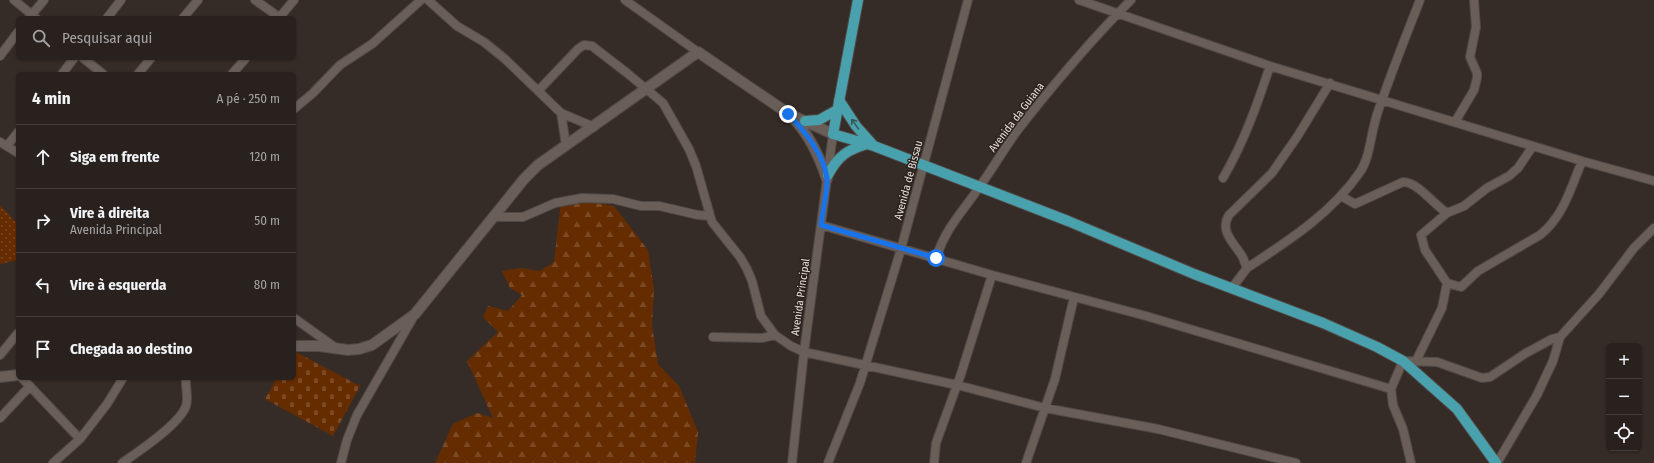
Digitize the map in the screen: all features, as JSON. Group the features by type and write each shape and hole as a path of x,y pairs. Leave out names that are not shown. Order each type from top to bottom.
{"main road":[{"path":"858,0 833,134 871,145 1106,237 1232,288 1323,322 1377,347 1403,361 1457,409 1496,463"},
{"path":"805,121 819,120 838,105"},
{"path":"838,105 871,145"},
{"path":"827,177 833,166 846,152 854,147 871,145"}],"street":[{"path":"14,0 31,16"},
{"path":"33,16 44,0"},
{"path":"109,16 121,0"},
{"path":"185,16 198,0"},
{"path":"255,0 276,16"},
{"path":"281,16 294,0"},
{"path":"296,107 313,93 340,65 372,44 421,0"},
{"path":"428,0 457,26 484,42 505,59 561,113 594,127"},
{"path":"625,0 788,114 803,129 813,143 827,177"},
{"name":"Avenida de Bissau","path":"828,463 857,390 901,249 968,0"},
{"path":"1078,0 1270,66 1330,83 1582,161 1654,181"},
{"name":"Avenida da Guiana","path":"936,258 947,231 979,188 1017,132 1077,57 1131,0"},
{"path":"1232,288 1247,268 1300,232 1341,196 1360,172 1365,162 1382,100 1420,0"},
{"path":"1455,122 1474,90 1477,78 1477,73 1470,57 1476,26 1474,0"},
{"path":"0,56 16,35"},
{"path":"538,91 578,49 584,45 592,46 663,103 689,149 702,182 712,222 740,257 747,269 752,281 761,316 776,335 791,346 804,352 957,385 1044,408 1158,429 1296,463"},
{"path":"341,463 347,440 357,416 415,314 538,165 594,127 698,52"},
{"path":"64,72 72,60"},
{"path":"85,60 100,72"},
{"path":"140,72 149,60"},
{"path":"234,72 244,60"},
{"path":"1223,178 1235,158 1252,120 1270,66"},
{"path":"1247,268 1242,256 1227,234 1225,221 1229,215 1272,173 1297,137 1330,83"},
{"path":"561,113 566,145"},
{"path":"788,114 833,134"},
{"path":"16,134 3,144 16,152"},
{"name":"Avenida Principal","path":"792,463 804,352 833,134"},
{"path":"1533,146 1518,168 1509,176 1487,188 1464,206 1447,214 1420,235 1425,250 1447,283 1460,287 1478,270 1540,236 1548,229 1559,214 1582,161"},
{"path":"1341,196 1355,204 1403,182 1408,182 1418,188 1447,214"},
{"path":"494,217 523,216 555,203 582,198 613,200 641,206 659,206 698,215 710,216"},
{"path":"821,225 992,275 1196,331 1391,389"},
{"path":"1496,463 1537,395 1552,361 1560,337 1599,294 1634,248 1654,228"},
{"path":"934,463 936,443 983,307 992,275"},
{"path":"1416,361 1442,308 1447,283"},
{"path":"1026,463 1055,379 1074,297"},
{"path":"296,346 319,346 338,350 359,349 372,344 415,314"},
{"path":"296,319 338,350"},
{"path":"0,355 16,335"},
{"path":"713,337 762,338 776,335"},
{"path":"1411,463 1403,429 1393,405 1391,389 1403,361 1437,362 1476,377 1490,377 1536,347 1552,339 1560,337"},
{"path":"0,377 16,375"},
{"path":"24,380 80,439"},
{"path":"53,463 80,439 107,404 122,380"},
{"path":"122,463 161,434 186,408 186,380"},
{"path":"0,418 30,386"}],"green space":[{"path":"580,200 614,206 648,250 654,289 652,325 658,364 679,386 698,432 695,463 435,463 453,424 477,413 493,418 467,361 498,332 483,317 488,306 508,311 522,295 510,288 502,271 521,268 540,271 554,262 561,201"},
{"path":"0,205 16,223 16,260 0,264"},
{"path":"296,352 360,386 333,436 265,399 276,380 296,380"}],"route":[{"path":"788,114 803,129 813,143 821,160 827,180 821,225 936,258"}]}
